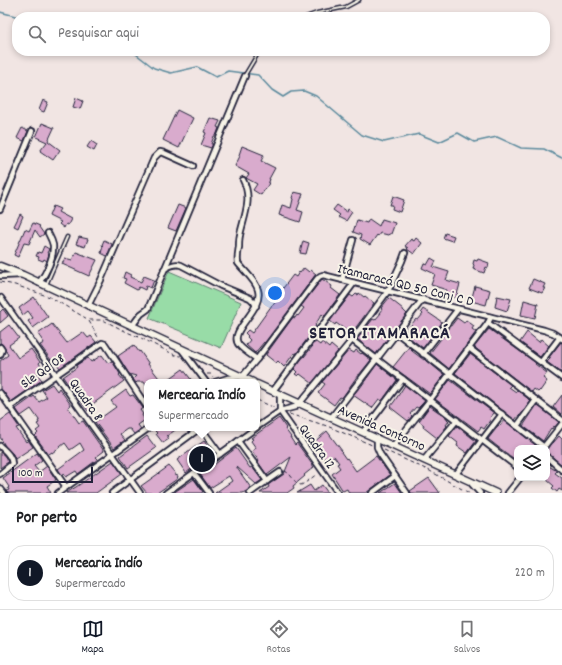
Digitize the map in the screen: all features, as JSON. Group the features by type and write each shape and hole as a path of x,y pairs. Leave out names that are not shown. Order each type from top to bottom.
{"street":[{"path":"132,326 140,314 148,309 245,76"},
{"path":"0,209 32,131"},
{"path":"88,306 101,280 154,158 160,152 193,166"},
{"path":"243,180 246,186 248,201 240,234 237,258 238,263 258,289 259,297 256,306 238,331 236,337 239,345 257,359"},
{"path":"39,283 46,272 52,256 53,244 48,233"},
{"path":"342,280 353,240"},
{"path":"260,425 280,411 299,404 352,340 388,291 405,253"},
{"path":"164,269 177,264 181,265 221,286 250,298 256,306"},
{"path":"0,266 23,275 246,379"},
{"path":"0,276 23,275"},
{"name":"Itamaracá QD 50 Conj C D","path":"242,377 320,276 323,275 544,330 561,338"},
{"path":"273,391 354,283"},
{"name":"Quadra 8","path":"2,298 112,454"},
{"path":"331,418 423,299"},
{"path":"423,354 458,309"},
{"path":"393,446 450,374 491,317"},
{"path":"488,323 562,378"},
{"path":"398,333 539,445"},
{"path":"541,362 561,338"},
{"path":"352,340 514,465"},
{"path":"102,343 105,344 144,402"},
{"name":"Sle Qd 08","path":"10,407 102,343"},
{"path":"0,347 2,350 0,356"},
{"path":"469,348 562,420"},
{"path":"181,349 204,379"},
{"path":"225,379 242,377"},
{"path":"363,432 403,379"},
{"name":"Avenida Contorno","path":"260,385 496,493"},
{"path":"0,393 66,487"},
{"path":"280,394 280,411"},
{"path":"517,426 536,400"},
{"name":"Quadra 12","path":"280,411 338,493"},
{"path":"456,474 502,414"},
{"path":"424,460 457,420"},
{"path":"545,445 562,424"},
{"path":"58,493 145,431"},
{"path":"112,493 197,431"},
{"path":"203,431 220,454"},
{"path":"166,493 252,431"},
{"path":"377,438 377,447 380,454 407,493"},
{"path":"238,441 267,481"},
{"path":"0,446 7,452 12,460 12,464 0,474"},
{"path":"112,454 140,493"},
{"path":"550,460 562,470"},
{"path":"250,493 280,472"},
{"path":"194,473 209,493"},
{"path":"372,493 395,476"},
{"path":"467,479 480,493"},
{"path":"508,493 518,481"},
{"path":"0,488 4,493"}],"lane":[{"path":"322,12 346,7 359,0"},
{"path":"245,76 256,56"},
{"path":"45,286 67,237"}],"path":[{"path":"0,282 50,297 89,320 102,343"},
{"path":"89,320 103,320 175,355 188,357"},
{"path":"201,374 211,374 214,379"},
{"path":"260,401 280,411 327,426 377,447 430,471 469,493"},
{"path":"280,472 288,472 296,483 301,485 322,470"}],"green space":[{"path":"169,271 241,302 221,348 149,318"}],"building":[{"path":"76,98 83,101 80,109 73,107"},
{"path":"43,100 48,102 44,112 39,110"},
{"path":"177,110 193,118 179,148 163,140"},
{"path":"210,118 220,121 217,127 219,128 216,136 214,136 211,144 213,144 211,148 201,145 206,133 204,132"},
{"path":"42,123 54,128 48,141 60,150 53,160 40,151 47,142 36,137"},
{"path":"22,128 28,131 24,141 17,138"},
{"path":"91,141 97,145 94,151 87,147"},
{"path":"242,146 264,155 261,161 275,168 269,179 268,185 261,195 253,190 257,184 246,178 249,174 235,166 240,156"},
{"path":"294,192 303,194 297,210 303,212 300,222 279,215 282,205 291,208"},
{"path":"393,196 404,200 400,212 392,209 393,205 390,205"},
{"path":"178,205 186,208 176,231 168,228"},
{"path":"337,205 347,212 348,209 352,212 346,221 338,217 340,215 333,210"},
{"path":"53,206 60,209 58,212 71,219 68,225 66,224 64,228 59,224 61,222 49,216"},
{"path":"20,214 23,216 18,228 14,226"},
{"path":"369,219 379,226 382,219 395,223 391,234 388,235 380,233 370,245 360,239 361,235 353,232 357,220 367,223"},
{"path":"33,223 40,226 39,227 44,234 40,237 35,230 29,244 24,243 18,257 14,255 25,229 29,231"},
{"path":"445,233 454,236 452,241 443,238"},
{"path":"79,237 88,239 85,247 76,244"},
{"path":"416,238 422,243 414,254 405,246 411,239 414,241"},
{"path":"104,240 112,244 107,256 101,253"},
{"path":"303,241 309,243 306,254 300,253"},
{"path":"44,246 49,249 47,253 49,254 47,261 44,259 43,261 38,259 39,257 36,256 38,252 41,253"},
{"path":"76,252 97,260 89,276 62,264 65,258 72,260"},
{"path":"431,258 436,261 433,267 449,272 446,280 460,284 456,298 445,295 447,290 431,285 435,274 422,268 424,263 427,265"},
{"path":"478,259 489,263 488,268 486,267 484,273 473,269 474,260 477,261"},
{"path":"304,268 309,272 311,270 316,274 265,343 264,342 255,353 246,345 250,340 245,333 248,330 252,333 272,305 279,298 277,296 293,275 296,277"},
{"path":"125,272 131,275 130,277 141,282 144,276 154,280 151,288 146,286 145,290 139,287 137,290 124,283 126,279 123,278"},
{"path":"322,279 332,286 331,288 340,295 324,316 322,314 308,338 296,354 294,353 284,367 278,361 276,363 266,355 293,317 295,318 297,315 298,316 304,308 301,306"},
{"path":"533,279 545,284 543,288 545,288 542,293 529,288"},
{"path":"475,286 490,290 486,305 471,301"},
{"path":"359,293 374,303 351,334 336,323 335,325 330,321 350,295 353,297"},
{"path":"497,296 511,299 507,311 495,307"},
{"path":"34,297 48,317 33,328 28,321 33,318 28,311 23,315 19,308"},
{"path":"389,298 407,314 376,354 357,339 373,319 375,320 381,313 379,313 382,309 381,308"},
{"path":"524,300 538,304 535,318 521,315"},
{"path":"3,309 8,316 0,323 0,312"},
{"path":"423,309 442,322 423,348 406,335 408,332 406,331 416,319 418,320 423,314 421,312"},
{"path":"457,318 464,323 466,320 474,326 472,329 476,332 449,369 430,353"},
{"path":"52,324 67,343 83,332 88,338 91,336 96,342 60,368 53,359 51,360 40,345 44,343 38,334"},
{"path":"9,325 19,338 9,345 18,358 31,349 40,362 39,363 43,370 37,374 42,380 11,402 0,389 0,361 8,355 3,345 0,343 0,332"},
{"path":"489,329 536,363 535,364 547,373 543,378 547,381 540,391 538,392 534,389 532,392 474,347"},
{"path":"527,332 539,342 541,339 549,346 540,357 520,342"},
{"path":"316,342 320,345 322,342 329,348 331,345 338,351 312,383 300,374 298,376 295,374 297,372 294,369 312,347 311,346"},
{"path":"561,342 562,373 547,362 551,358 549,357"},
{"path":"134,345 160,379 144,379 144,382 136,383 133,379 136,376 129,374 118,356"},
{"path":"409,347 412,351 424,360 425,359 444,375 430,394 393,367"},
{"path":"349,350 354,353 356,350 371,360 358,375 342,398 340,397 334,405 318,393 325,384 322,382"},
{"path":"470,354 511,385 509,387 516,392 517,390 531,401 520,416 519,415 515,420 455,373"},
{"path":"102,355 108,363 112,361 120,374 119,375 124,381 90,406 92,408 88,411 63,377 77,367 76,365 88,358 91,362"},
{"path":"377,364 397,380 382,401 379,399 372,408 353,395 360,388"},
{"path":"183,369 191,379 169,379"},
{"path":"450,380 494,413 484,429 481,427 478,431 435,399"},
{"path":"52,384 57,391 59,388 71,405 68,407 79,423 83,421 104,451 96,457 98,459 78,474 76,471 66,477 64,474 62,475 58,469 84,450 80,443 70,450 65,443 49,454 35,436 38,433 36,431 40,428 37,424 39,423 39,420 31,409 21,416 16,409 34,396 39,402 47,397 42,390"},
{"path":"405,385 425,401 418,408 416,407 410,414 412,416 408,421 390,407"},
{"path":"126,390 130,396 133,395 143,408 140,410 144,418 144,421 138,425 141,429 134,434 130,429 127,429 120,434 125,440 114,448 95,422 116,407 111,401"},
{"path":"562,395 562,415 553,407"},
{"path":"537,405 559,422 555,427 554,426 552,429 551,428 543,441 523,426"},
{"path":"430,406 449,421 446,425 447,426 437,438 423,427 424,425 419,421"},
{"path":"10,414 19,427 16,428 26,442 28,440 33,447 15,459 0,437 0,421"},
{"path":"279,418 295,445 297,443 314,467 293,486 294,488 287,493 260,493 269,487 268,485 284,474 291,457 267,475 252,451 256,448 251,441 253,439 251,438"},
{"path":"504,420 535,445 514,445 514,459 488,439 499,425 500,426"},
{"path":"457,426 476,441 467,453 457,446 458,443 449,436"},
{"path":"155,431 174,431 167,436 169,439 163,443 156,434 157,433"},
{"path":"327,431 356,471 376,456 390,475 366,493 349,493 347,489 343,491 332,474 340,468 337,464 339,463 334,456 326,461 313,443"},
{"path":"147,436 156,448 128,468 120,456"},
{"path":"559,436 562,439 562,465 550,455 550,445 552,442 553,443"},
{"path":"204,441 213,453 186,473 177,460"},
{"path":"236,448 250,468 252,467 262,480 256,484 237,467 251,488 243,493 215,493 232,481 229,476 210,488 200,474"},
{"path":"0,452 5,456 8,462 0,468"},
{"path":"37,453 42,460 34,466 39,472 47,466 56,480 47,486 51,493 8,493 7,491 9,490 9,487 3,478"},
{"path":"113,461 122,474 96,493 66,493 76,487"},
{"path":"169,466 175,475 178,476 177,479 157,493 147,493 141,486"},
{"path":"550,467 557,471 555,473 562,478 562,491 559,489 557,492 552,488 554,486 548,481 550,481"},
{"path":"429,478 440,493 411,493 410,491"},
{"path":"194,479 203,492 173,493"},
{"path":"395,483 402,493 380,493"},
{"path":"310,485 314,491 322,485 328,493 297,493"}],"waterway":[{"path":"0,12 12,15"},
{"path":"138,56 154,68 171,73 197,67 216,77 228,71 258,75 272,90 283,97 291,92 304,91 316,96 362,135 384,142 419,134 439,142 458,133 474,142 497,137 521,148 544,149 562,158"}],"place":[{"name":"Mercearia Indío","path":"202,459"}],"district":[{"name":"SETOR ITAMARACÁ","path":"380,332"}]}
